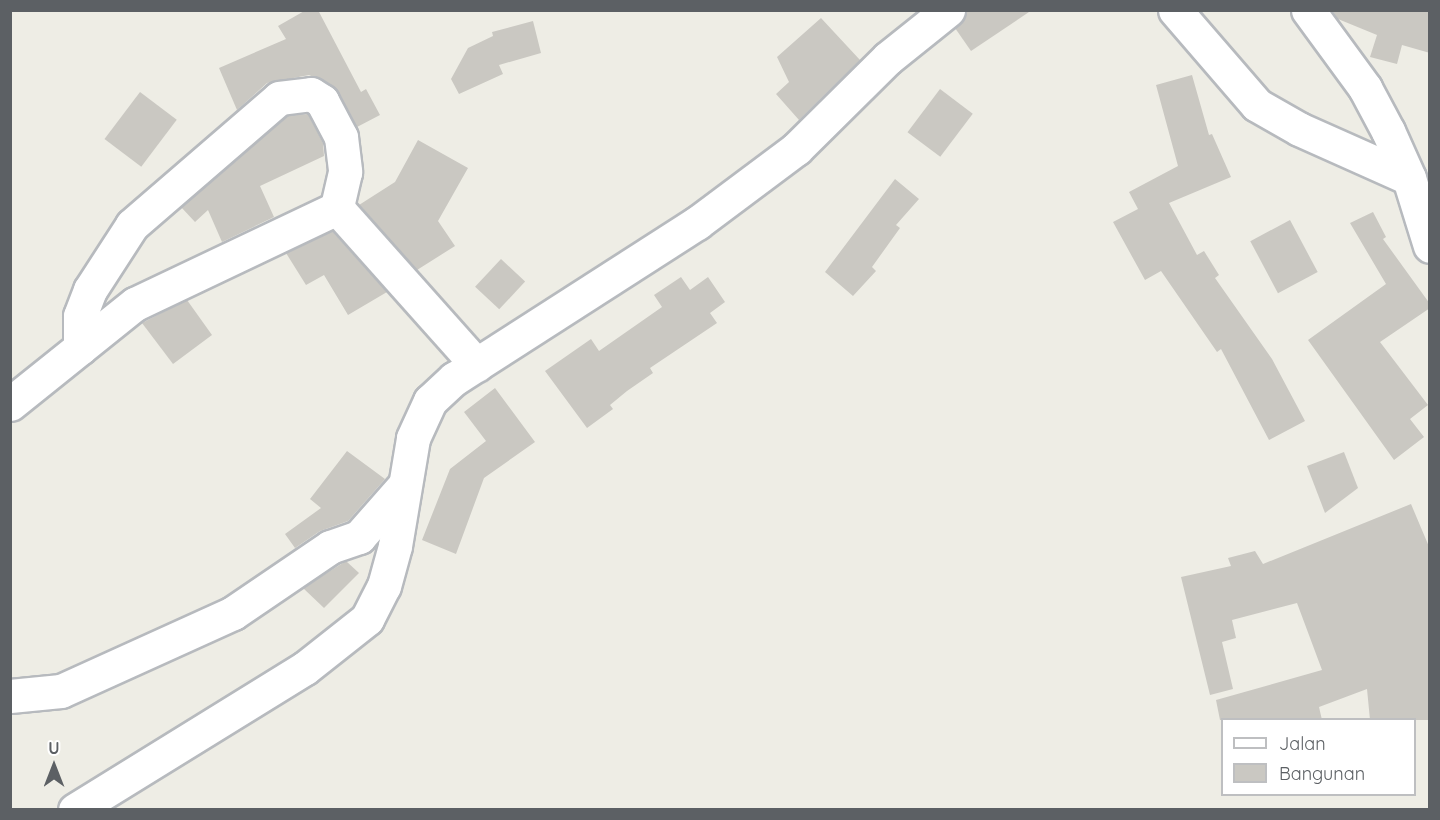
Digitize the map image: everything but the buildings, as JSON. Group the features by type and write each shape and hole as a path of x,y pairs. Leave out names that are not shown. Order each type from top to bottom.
{"street":[{"path":"75,810 305,668 367,619 384,586 395,546 413,438 430,401 477,365 697,223 796,149 888,58 948,10"},
{"path":"1175,10 1257,105 1299,129 1409,178"},
{"path":"1308,10 1365,88 1409,178 1430,246"},
{"path":"80,348 80,316 90,290 132,225 279,98 311,94 322,101 341,137 345,172 337,208"},
{"path":"337,208 477,365"},
{"path":"10,404 135,304 337,208"},
{"path":"10,696 61,691 233,613 330,547 358,537 404,487"}]}
